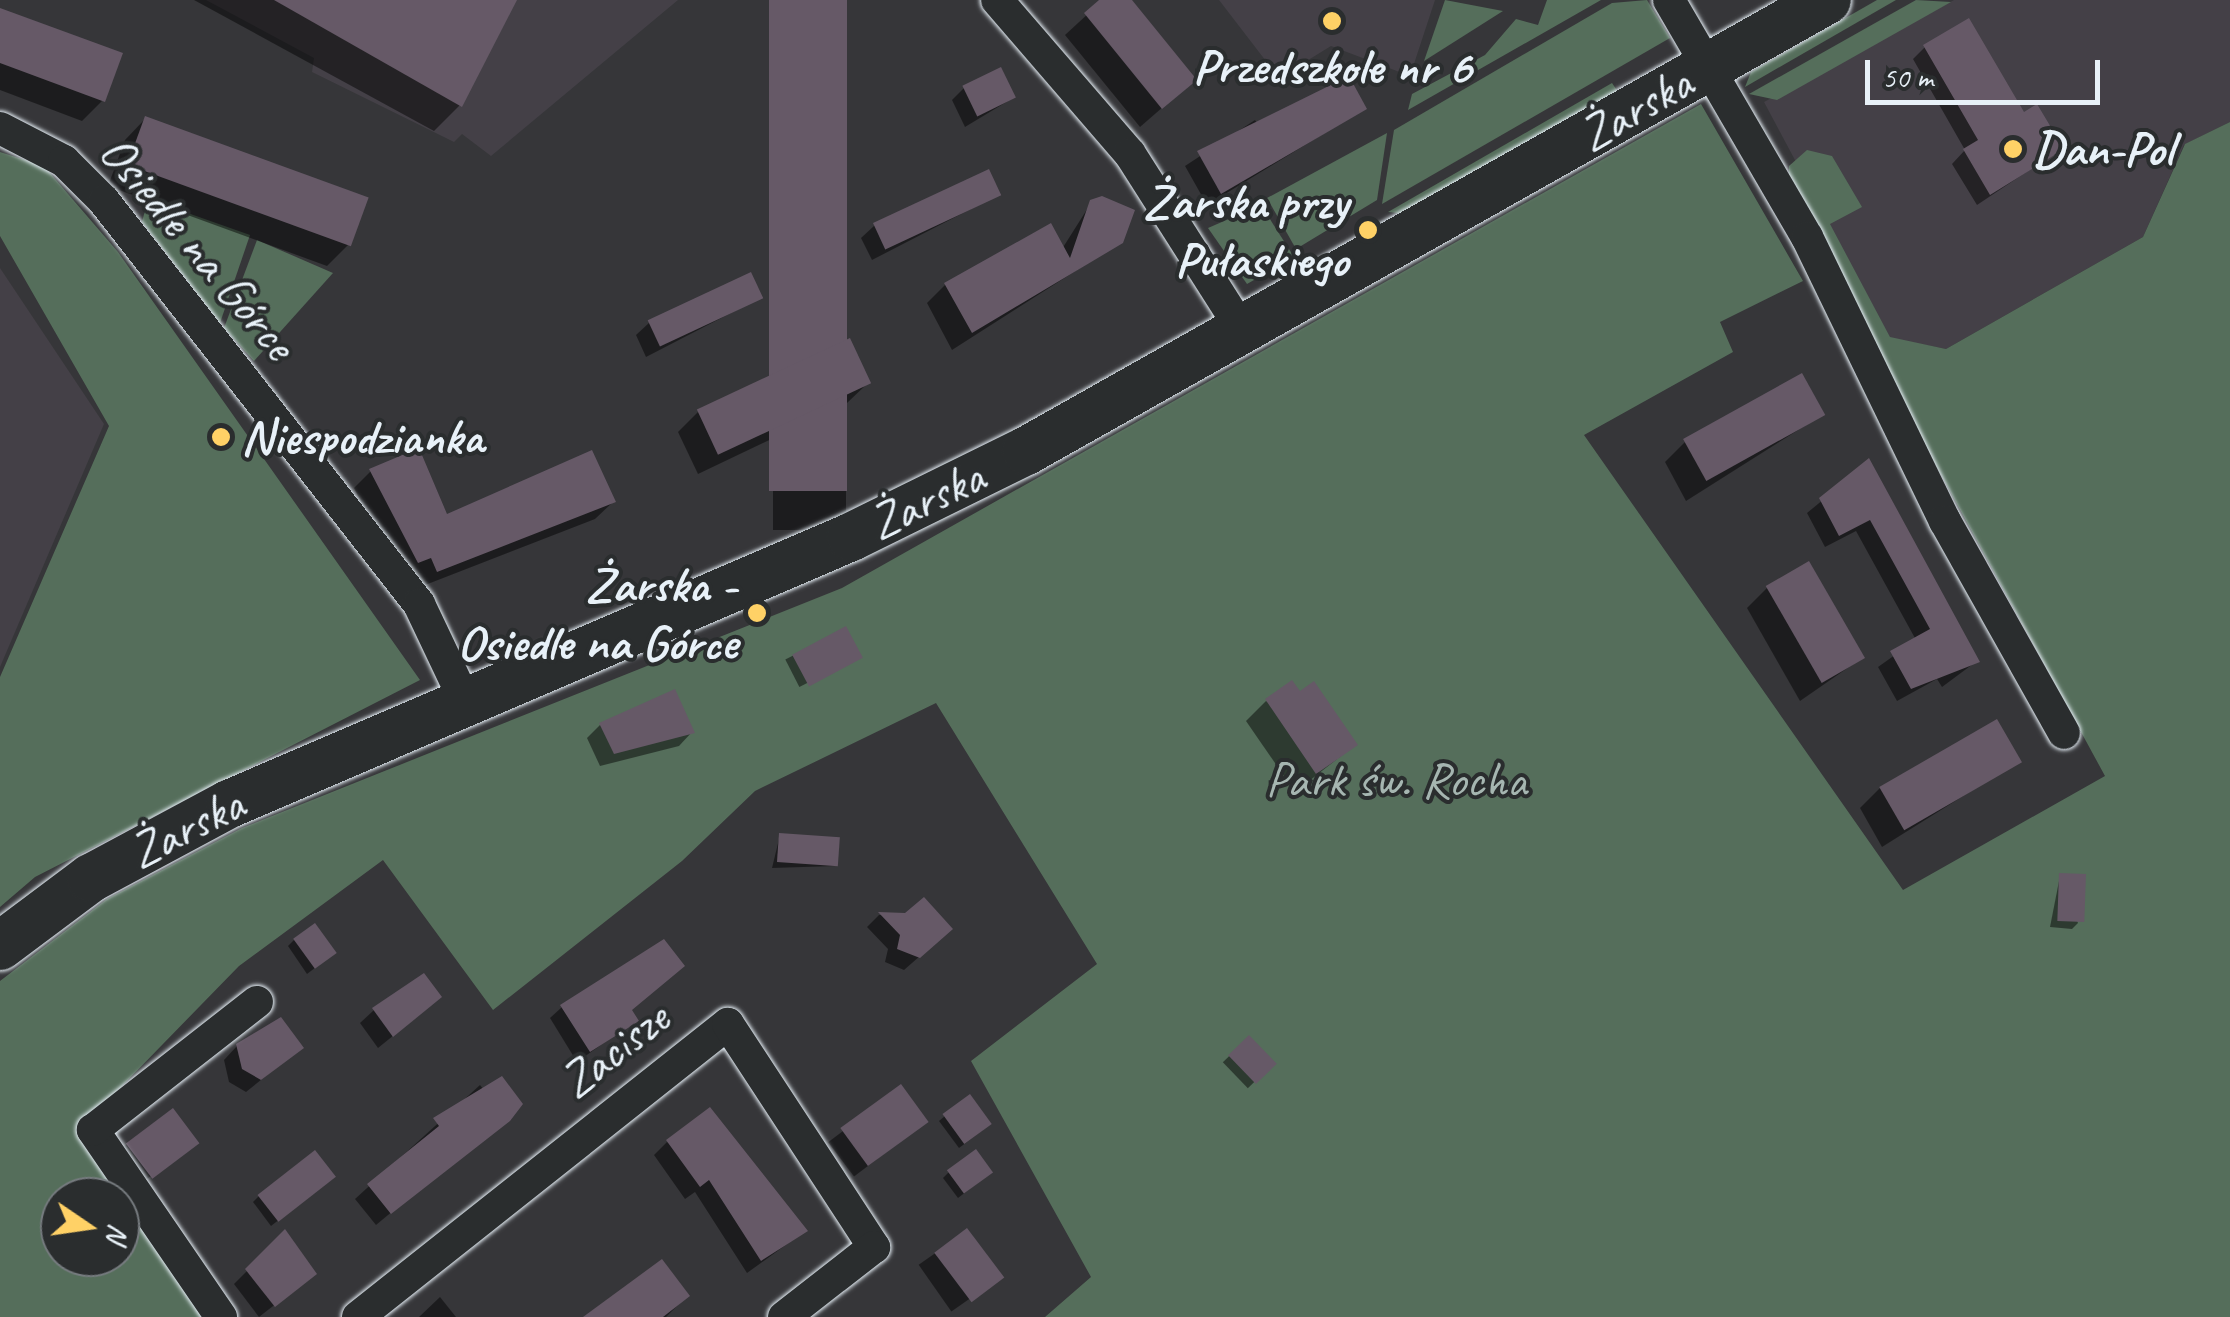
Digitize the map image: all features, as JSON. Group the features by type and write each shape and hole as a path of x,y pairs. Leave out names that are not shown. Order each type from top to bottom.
{"street":[{"path":"997,0 1130,154 1241,328"},
{"path":"1669,0 1710,65 2064,733"},
{"name":"Żarska","path":"0,946 140,849 465,701 852,536 1026,452 1827,0"},
{"name":"Osiedle na Górce","path":"0,128 80,174 147,254 420,604 465,701"},
{"path":"221,1317 93,1130 257,1002"},
{"name":"Zacisze","path":"358,1317 728,1024 874,1247 784,1317"}],"shaded area":[{"path":"206,0 678,0 491,156 462,134 454,142 312,72 314,58"},
{"name":"Przedszkole nr 6","path":"1219,0 1435,0 1410,76 1331,46 1279,78"},
{"path":"1954,0 2230,0 2230,122 2184,145 2143,237 1946,349 1890,338 1764,102"},
{"path":"0,268 104,424 0,667"}],"green space":[{"path":"1445,0 1503,11 1424,61"},
{"path":"1547,0 1601,0 1408,110 1412,94 1485,55 1516,19 1538,25"},
{"path":"1647,0 1670,38 1382,204 1394,130 1612,3"},
{"path":"1877,0 1896,0 1745,87 1751,72"},
{"path":"1916,0 1951,2 1777,100 1749,94"},
{"path":"1612,83 1620,95 1408,214 1388,212"},
{"name":"Park św. Rocha","path":"1701,104 1803,281 1720,322 1733,352 1584,435 1903,890 2105,776 1915,427 1789,183 1789,166 1807,150 1832,156 1862,207 1830,224 1890,337 1946,349 2143,237 2185,144 2230,122 2230,1317 1045,1317 1091,1277 971,1061 1097,964 936,703 755,791 682,861 493,1010 383,860 239,966 85,1124 122,1177 40,1177 40,1277 140,1277 140,1203 220,1317 0,1317 0,981 107,899 242,828 842,588"},
{"path":"1387,133 1377,200 1296,249 1267,198"},
{"path":"0,152 44,166 118,252 420,680 35,877 0,907 0,677 109,426 0,236"},
{"path":"148,199 250,235 220,323 142,222"},
{"path":"1261,205 1294,257 1247,284 1208,228"},
{"path":"257,240 333,273 254,361 224,328"}],"building":[{"path":"274,0 517,0 462,107"},
{"path":"769,0 847,0 847,491 769,491"},
{"path":"1099,0 1132,0 1197,80 1162,109 1084,13"},
{"path":"0,8 123,53 105,102 0,63"},
{"path":"1969,18 2024,112 2037,104 2064,149 1990,195 1963,149 1978,140 1923,45"},
{"path":"1001,67 1016,98 977,116 962,86"},
{"path":"1349,76 1367,109 1221,194 1197,151"},
{"path":"145,116 369,197 351,246 127,165"},
{"path":"989,169 1001,195 885,249 873,223"},
{"path":"1102,196 1135,210 1123,243 972,333 944,283 1051,223 1070,258 1090,200"},
{"path":"751,272 763,298 660,346 648,320"},
{"path":"850,338 871,383 718,455 697,409"},
{"path":"1802,373 1825,415 1706,481 1683,439"},
{"path":"419,448 447,514 592,450 616,502 437,572 431,558 418,563 369,469"},
{"path":"1869,458 1980,662 1911,689 1890,651 1930,629 1870,520 1839,536 1819,498"},
{"path":"1809,561 1865,658 1822,683 1766,586"},
{"path":"846,626 863,658 809,686 792,655"},
{"path":"1292,680 1300,691 1314,681 1358,745 1316,774 1265,699"},
{"path":"675,689 695,733 614,754 599,723"},
{"path":"1997,719 2022,762 1904,830 1879,787"},
{"path":"779,833 840,837 838,866 777,862"},
{"path":"2059,873 2086,874 2084,922 2057,921"},
{"path":"924,897 953,929 920,958 897,949 900,935 878,912 905,913"},
{"path":"315,923 337,953 315,969 293,939"},
{"path":"664,939 685,966 632,1010 639,1021 590,1052 560,1005"},
{"path":"424,973 442,997 393,1037 372,1008"},
{"path":"281,1017 304,1048 261,1080 242,1069 236,1044"},
{"path":"1249,1035 1277,1064 1256,1084 1228,1055"},
{"path":"502,1076 523,1104 510,1121 391,1214 367,1184 439,1126 433,1118"},
{"path":"901,1084 929,1122 868,1166 840,1128"},
{"path":"970,1094 992,1124 964,1144 942,1114"},
{"path":"710,1107 808,1231 761,1261 709,1180 700,1187 666,1140"},
{"path":"173,1108 199,1143 152,1179 126,1144"},
{"path":"976,1149 993,1172 964,1194 947,1170"},
{"path":"315,1150 336,1177 278,1222 257,1195"},
{"path":"967,1228 1004,1278 972,1302 934,1253"},
{"path":"285,1229 317,1274 275,1307 245,1269"},
{"path":"662,1259 690,1296 663,1317 583,1317"}],"place":[{"name":"Przedszkole nr 6","path":"1332,21"},
{"name":"Dan-Pol","path":"2013,149"},
{"name":"Żarska przy Pułaskiego","path":"1368,230"},
{"name":"Niespodzianka","path":"221,437"},
{"name":"Żarska - Osiedle na Górce","path":"757,613"}]}
